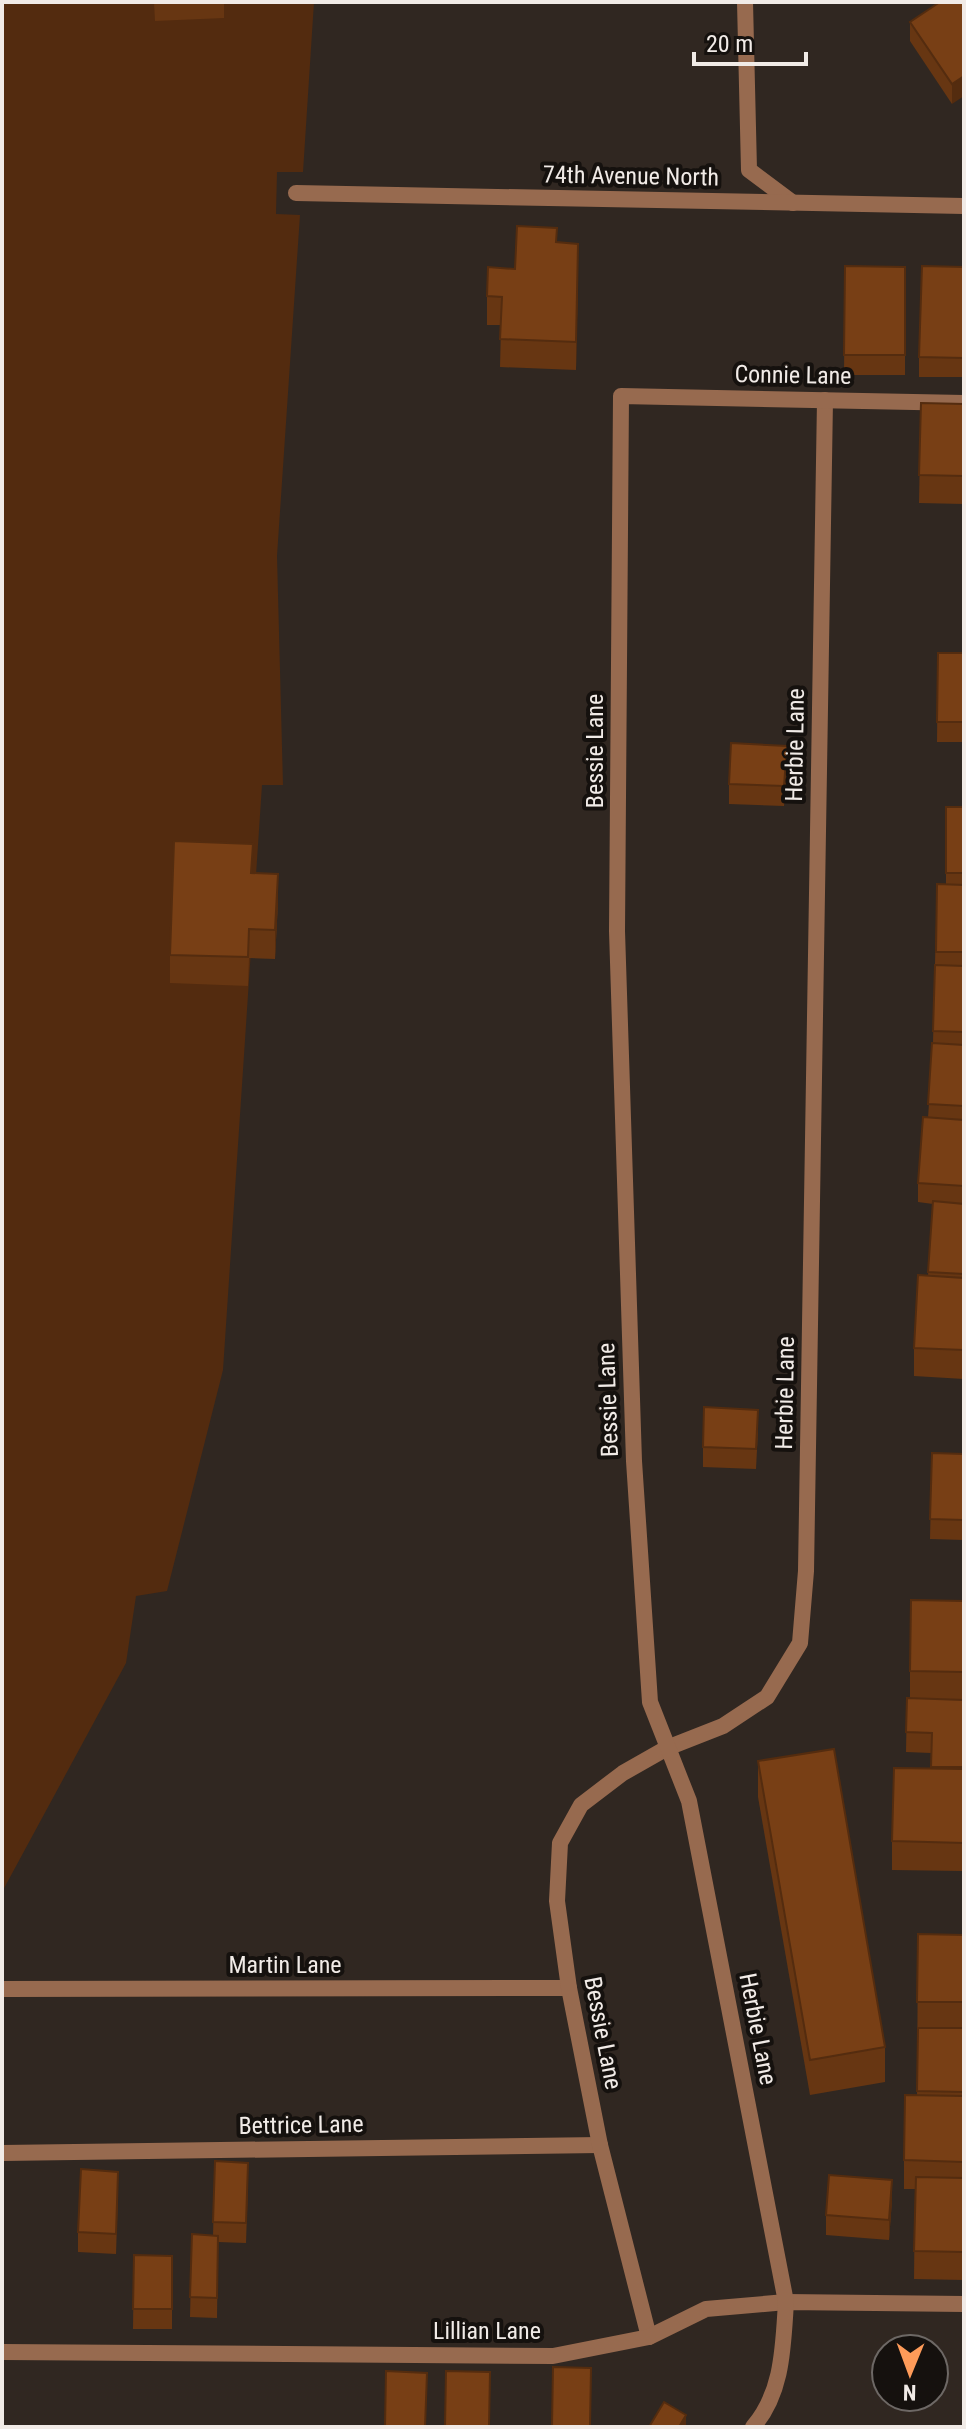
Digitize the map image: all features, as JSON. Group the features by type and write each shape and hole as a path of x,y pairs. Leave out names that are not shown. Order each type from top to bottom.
{"street":[{"path":"745,2 749,170 793,203"},
{"name":"74th Avenue North","path":"296,193 964,206"},
{"name":"Connie Lane","path":"621,396 964,403"},
{"name":"Bessie Lane","path":"621,396 617,931 634,1461 650,1702 667,1748 623,1773 581,1805 560,1843 557,1901 569,1988 600,2145 649,2337"},
{"name":"Herbie Lane","path":"753,2427 769,2409 782,2361 786,2302 689,1801 667,1748 723,1726 767,1697 800,1643 806,1571 825,400"},
{"name":"Martin Lane","path":"2,1989 569,1988"},
{"name":"Bettrice Lane","path":"2,2153 600,2145"},
{"name":"Lillian Lane","path":"2,2352 553,2356 649,2337 706,2309 786,2302 964,2304"}],"shaded area":[{"path":"2,2 314,2 303,172 277,172 276,214 300,215 277,556 283,785 262,785 223,1370 167,1591 136,1596 126,1663 2,1892"}],"building":[{"path":"940,2 964,2 964,76 952,84 910,22"},
{"path":"517,226 557,228 556,242 578,244 576,342 500,339 502,297 487,296 488,267 515,269"},
{"path":"845,266 905,267 905,355 844,355"},
{"path":"922,266 964,267 964,358 919,357"},
{"path":"921,403 964,404 964,476 919,475"},
{"path":"938,653 964,653 964,722 937,722"},
{"path":"731,743 787,746 784,786 729,784"},
{"path":"946,807 964,807 964,873 946,873"},
{"path":"174,841 253,844 251,873 278,874 275,930 249,929 248,957 170,955"},
{"path":"937,884 964,885 964,952 936,952"},
{"path":"935,965 964,966 964,1032 933,1031"},
{"path":"932,1043 964,1045 964,1106 928,1104"},
{"path":"923,1117 964,1120 964,1186 918,1183"},
{"path":"933,1201 964,1204 964,1274 928,1272"},
{"path":"918,1275 964,1278 964,1350 914,1348"},
{"path":"704,1407 758,1410 756,1449 703,1447"},
{"path":"932,1453 964,1454 964,1520 930,1519"},
{"path":"911,1600 964,1601 964,1672 910,1671"},
{"path":"907,1698 964,1700 964,1767 931,1767 932,1733 906,1732"},
{"path":"834,1749 885,2047 810,2060 758,1761"},
{"path":"894,1768 964,1769 964,1843 892,1841"},
{"path":"918,1934 964,1935 964,2002 917,2002"},
{"path":"918,2028 964,2028 964,2092 917,2091"},
{"path":"905,2095 964,2096 964,2162 904,2160"},
{"path":"215,2161 248,2163 246,2223 213,2222"},
{"path":"81,2169 118,2172 116,2234 78,2232"},
{"path":"829,2175 892,2180 889,2220 826,2215"},
{"path":"916,2177 964,2178 964,2252 914,2251"},
{"path":"192,2234 218,2236 217,2298 190,2297"},
{"path":"134,2255 172,2256 172,2309 133,2309"},
{"path":"553,2367 591,2368 590,2427 552,2426"},
{"path":"386,2371 427,2373 425,2427 385,2427"},
{"path":"446,2371 490,2372 489,2427 445,2427"},
{"path":"664,2402 686,2415 679,2427 649,2427"}]}
